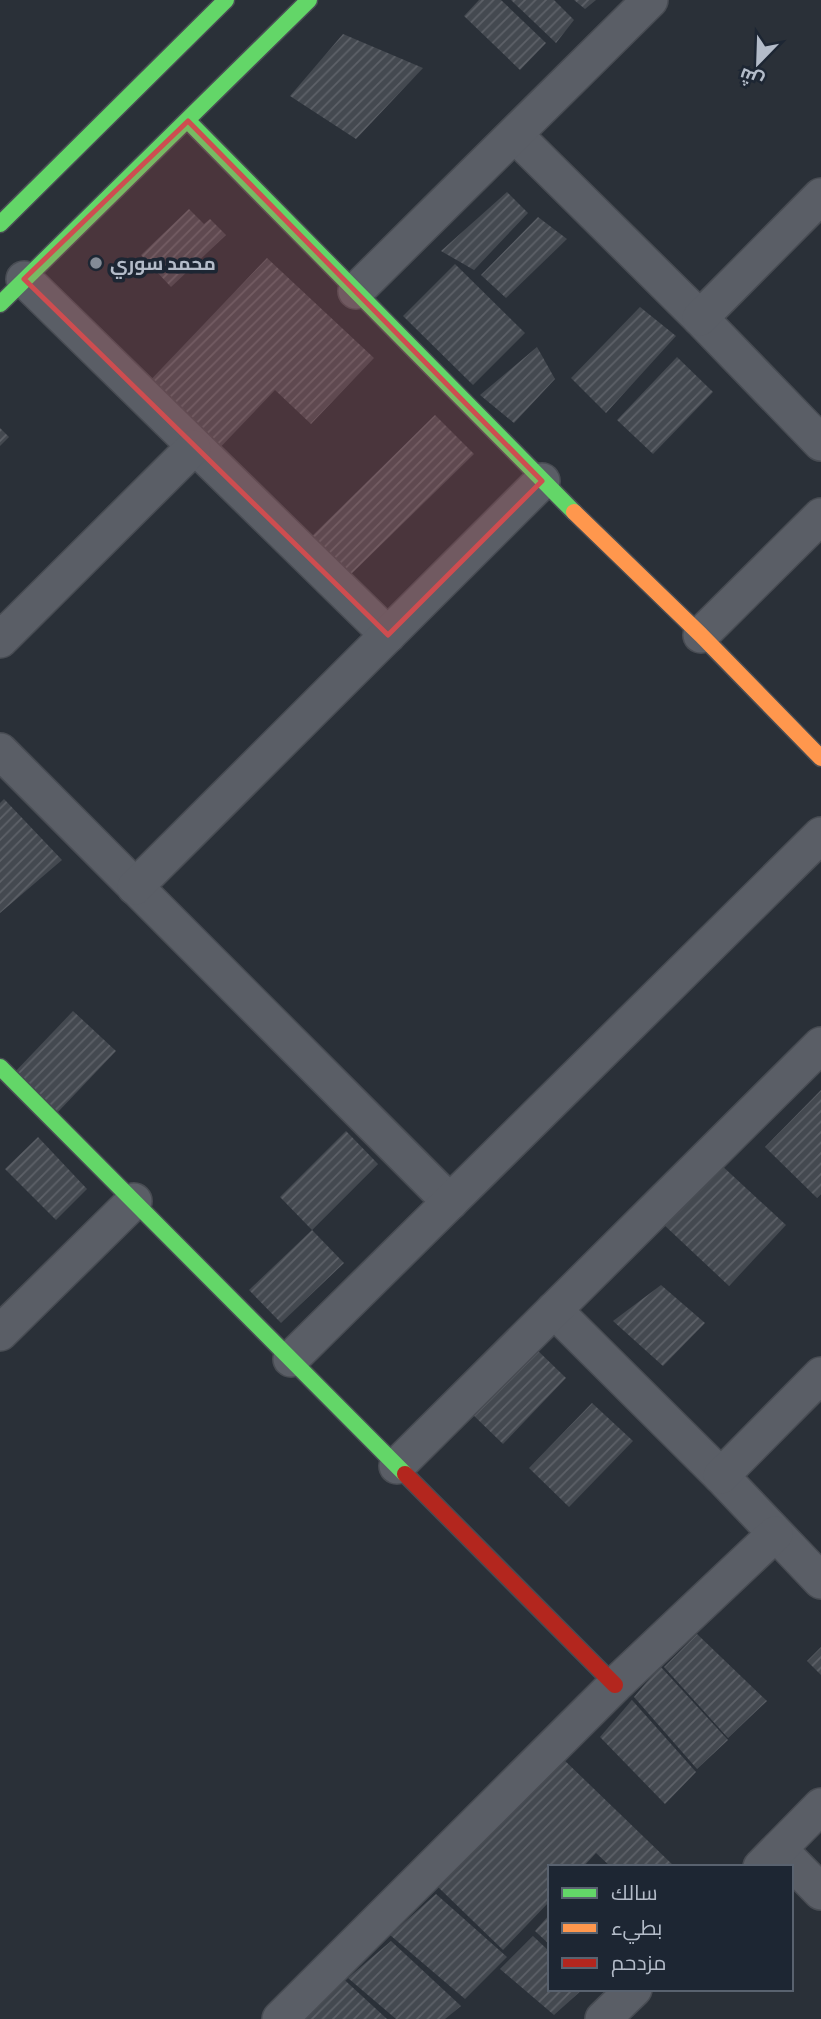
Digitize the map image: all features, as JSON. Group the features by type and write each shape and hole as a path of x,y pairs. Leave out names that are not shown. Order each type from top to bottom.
{"street":[{"path":"0,224 226,0"},
{"path":"0,304 114,182 188,121 309,0"},
{"path":"356,290 650,0"},
{"path":"188,121 542,481 701,635 821,758"},
{"path":"515,135 700,318 821,443"},
{"path":"80,144 96,161"},
{"path":"700,318 821,196"},
{"path":"24,279 193,448 388,635"},
{"path":"0,640 193,448"},
{"path":"135,887 542,481"},
{"path":"701,635 821,516"},
{"path":"0,751 450,1202"},
{"path":"291,1359 821,835"},
{"path":"397,1466 821,1045"},
{"path":"0,1067 615,1685"},
{"path":"0,1334 134,1201"},
{"path":"554,1310 721,1476 821,1581"},
{"path":"721,1476 821,1375"},
{"path":"280,2019 615,1685 775,1534"},
{"path":"770,1858 821,1806"},
{"path":"793,1873 821,1892"},
{"path":"603,2019 632,1991"}],"highlighted area":[{"path":"188,121 542,481 388,635 24,279"}],"building":[{"path":"479,0 501,0 546,43 520,70 464,16"},
{"path":"511,0 554,0 574,20 556,43"},
{"path":"574,0 596,0 585,9"},
{"path":"343,34 423,68 356,139 290,96"},
{"path":"507,192 528,213 474,270 441,251"},
{"path":"189,209 204,224 210,219 226,235 171,287 141,255"},
{"path":"538,217 567,239 506,298 481,275"},
{"path":"267,258 374,358 311,424 275,390 212,456 142,389"},
{"path":"455,264 525,333 473,385 403,316"},
{"path":"640,307 676,336 606,413 571,378"},
{"path":"537,347 555,379 514,423 480,395"},
{"path":"677,357 713,392 653,454 617,420"},
{"path":"435,415 474,454 344,581 306,542"},
{"path":"0,428 9,437 0,446"},
{"path":"4,799 62,860 0,913 0,803"},
{"path":"73,1011 116,1051 57,1113 14,1073"},
{"path":"821,1090 821,1194 817,1198 765,1147"},
{"path":"346,1131 378,1164 312,1230 280,1197"},
{"path":"38,1137 87,1189 56,1220 5,1169"},
{"path":"719,1163 786,1225 729,1286 662,1223"},
{"path":"312,1230 344,1263 281,1323 249,1290"},
{"path":"661,1285 705,1323 663,1366 613,1321"},
{"path":"532,1345 566,1378 503,1444 469,1411"},
{"path":"592,1403 633,1441 569,1507 529,1468"},
{"path":"697,1634 767,1701 728,1738 664,1667"},
{"path":"821,1647 821,1675 807,1661"},
{"path":"660,1666 728,1740 697,1769 634,1697"},
{"path":"632,1700 696,1772 665,1804 600,1737"},
{"path":"561,1757 673,1865 609,1865 596,1853 585,1865 548,1865 548,1903 503,1950 437,1886"},
{"path":"436,1894 507,1957 465,1999 390,1935"},
{"path":"548,1916 548,1943 535,1931"},
{"path":"533,1936 548,1950 548,1991 581,1991 554,2015 500,1969"},
{"path":"391,1941 461,2006 445,2019 396,2019 348,1978"},
{"path":"337,1973 387,2019 294,2019"}],"traffic: fast":[{"path":"0,224 226,0"},
{"path":"0,304 309,0"},
{"path":"188,121 574,512"},
{"path":"0,1067 405,1474"}],"traffic: slow":[{"path":"574,512 701,635 821,758"}],"traffic: jam":[{"path":"405,1474 615,1685"}],"place":[{"name":"محمد سوري","path":"96,263"}]}
